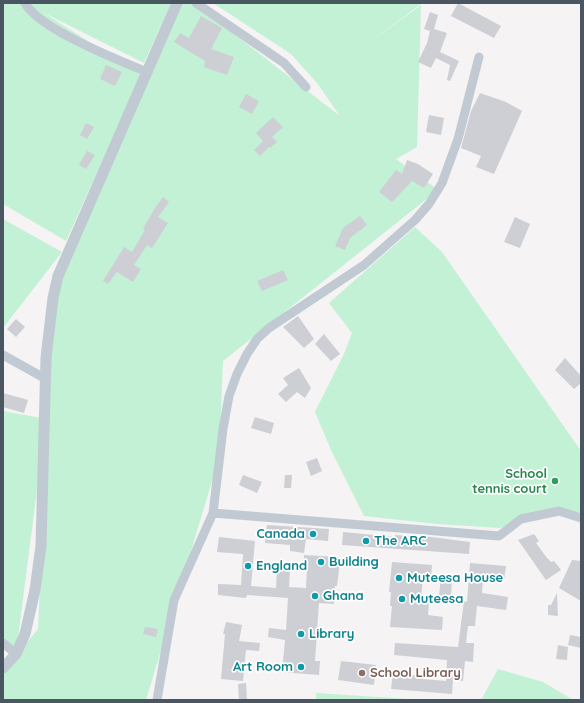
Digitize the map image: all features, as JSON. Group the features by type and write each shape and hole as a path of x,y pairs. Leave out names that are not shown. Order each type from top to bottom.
{"street":[{"path":"25,3 33,15 94,51 147,72"},
{"path":"3,668 16,654 27,626 35,590 41,546 49,325 58,276 177,3"},
{"path":"196,3 284,62 306,86"},
{"path":"157,700 174,600 213,513 223,429 229,396 237,374 247,354 257,339 269,328 364,265 415,220 429,204 442,183 458,139 479,58"},
{"path":"3,354 46,379"},
{"path":"213,513 499,536 521,519 559,511 581,518"},
{"path":"3,643 16,654"}],"green space":[{"path":"3,3 28,3 35,8 30,3 171,3 144,63 44,13 141,75 66,241 3,204"},
{"path":"178,3 194,3 340,116 317,83 291,54 213,3 422,3 369,43 421,5 417,147 396,159 438,190 223,361 219,458 146,700 3,700 3,672 38,629 53,298"},
{"path":"3,219 62,252 3,328"},
{"path":"415,227 442,252 581,451 581,513 535,518 500,528 437,524 364,516 331,450 315,412 344,354 352,333 329,303"},
{"path":"3,411 46,419 16,654 3,641"},
{"path":"498,669 543,682 573,700 481,700"},
{"path":"316,693 408,699 316,700"}],"building":[{"path":"458,3 501,26 494,38 451,16"},
{"path":"430,12 438,15 434,29 447,33 440,52 459,61 450,81 447,80 450,65 436,58 431,68 418,62 427,43 430,31 424,29"},
{"path":"201,16 222,28 211,49 234,57 227,75 204,67 205,61 174,42 180,33 189,38"},
{"path":"106,65 122,72 115,86 100,79"},
{"path":"480,93 506,102 522,111 494,174 476,167 481,156 461,148 471,111"},
{"path":"246,94 259,101 252,114 239,107"},
{"path":"429,115 444,118 441,135 426,132"},
{"path":"273,117 283,127 272,137 277,142 270,148 269,147 260,156 254,150 263,141 256,133"},
{"path":"86,123 94,127 87,139 80,135"},
{"path":"87,151 95,155 86,169 79,165"},
{"path":"407,160 418,164 433,174 424,188 412,181 392,202 379,192 396,170 402,174"},
{"path":"163,197 169,202 158,217 168,223 152,248 147,245 134,265 141,269 133,282 117,272 108,284 103,281 124,247 132,252 145,230 143,229"},
{"path":"360,216 367,225 350,238 345,250 335,246 343,228"},
{"path":"515,217 530,224 520,248 504,242"},
{"path":"283,270 288,280 262,291 257,281"},
{"path":"298,316 314,339 304,348 283,327"},
{"path":"16,319 25,327 16,337 7,329"},
{"path":"324,334 340,354 331,361 315,344"},
{"path":"565,358 581,376 581,383 574,389 555,370"},
{"path":"299,368 311,388 305,398 297,392 286,402 278,394 288,385 283,378"},
{"path":"3,393 28,400 24,413 3,407"},
{"path":"255,417 274,423 271,434 251,428"},
{"path":"317,458 322,471 311,476 306,462"},
{"path":"243,475 262,482 257,493 239,485"},
{"path":"285,475 292,475 291,488 284,488"},
{"path":"267,525 329,529 328,541 306,539 304,553 290,551 290,545 265,543"},
{"path":"343,532 395,537 395,535 423,536 470,542 469,554 342,545"},
{"path":"534,534 539,541 536,543 547,558 551,562 554,561 561,570 546,580 518,540"},
{"path":"219,537 255,541 251,586 276,588 277,568 290,569 289,587 306,588 307,568 304,568 304,555 339,557 339,570 337,586 335,586 334,604 319,603 315,661 320,661 319,675 282,672 285,640 268,637 269,628 286,630 288,598 247,595 246,598 218,595 218,584 241,585 243,554 217,552"},
{"path":"572,560 581,561 581,601 559,588"},
{"path":"392,562 432,565 431,577 423,577 421,600 429,601 428,615 443,617 442,630 390,627 392,606 390,606 391,592 389,592"},
{"path":"470,563 506,566 504,580 483,578 482,593 508,597 506,610 477,606 475,626 468,626 466,643 474,643 473,662 465,661 463,681 453,680 452,694 391,689 393,673 423,676 423,679 446,681 447,660 394,655 395,643 458,647 464,601 467,602"},
{"path":"441,576 452,577 451,597 439,596"},
{"path":"557,593 558,616 548,615 548,605 551,605"},
{"path":"226,622 242,625 239,641 260,643 259,651 246,650 243,681 221,679 225,634 223,634"},
{"path":"145,627 158,629 156,637 143,634"},
{"path":"570,635 581,637 581,648 568,645"},
{"path":"558,645 568,647 567,660 556,659"},
{"path":"341,661 376,665 374,685 338,680"},
{"path":"246,683 247,700 239,700 238,684"}],"place":[{"name":"School tennis court","path":"555,481"},
{"name":"Canada","path":"313,534"},
{"name":"The ARC","path":"366,541"},
{"name":"Building","path":"321,562"},
{"name":"England","path":"248,566"},
{"name":"Muteesa House","path":"399,578"},
{"name":"Ghana","path":"315,596"},
{"name":"Muteesa","path":"402,599"},
{"name":"Library","path":"301,634"},
{"name":"Art Room","path":"301,667"},
{"name":"School Library","path":"362,673"}]}
